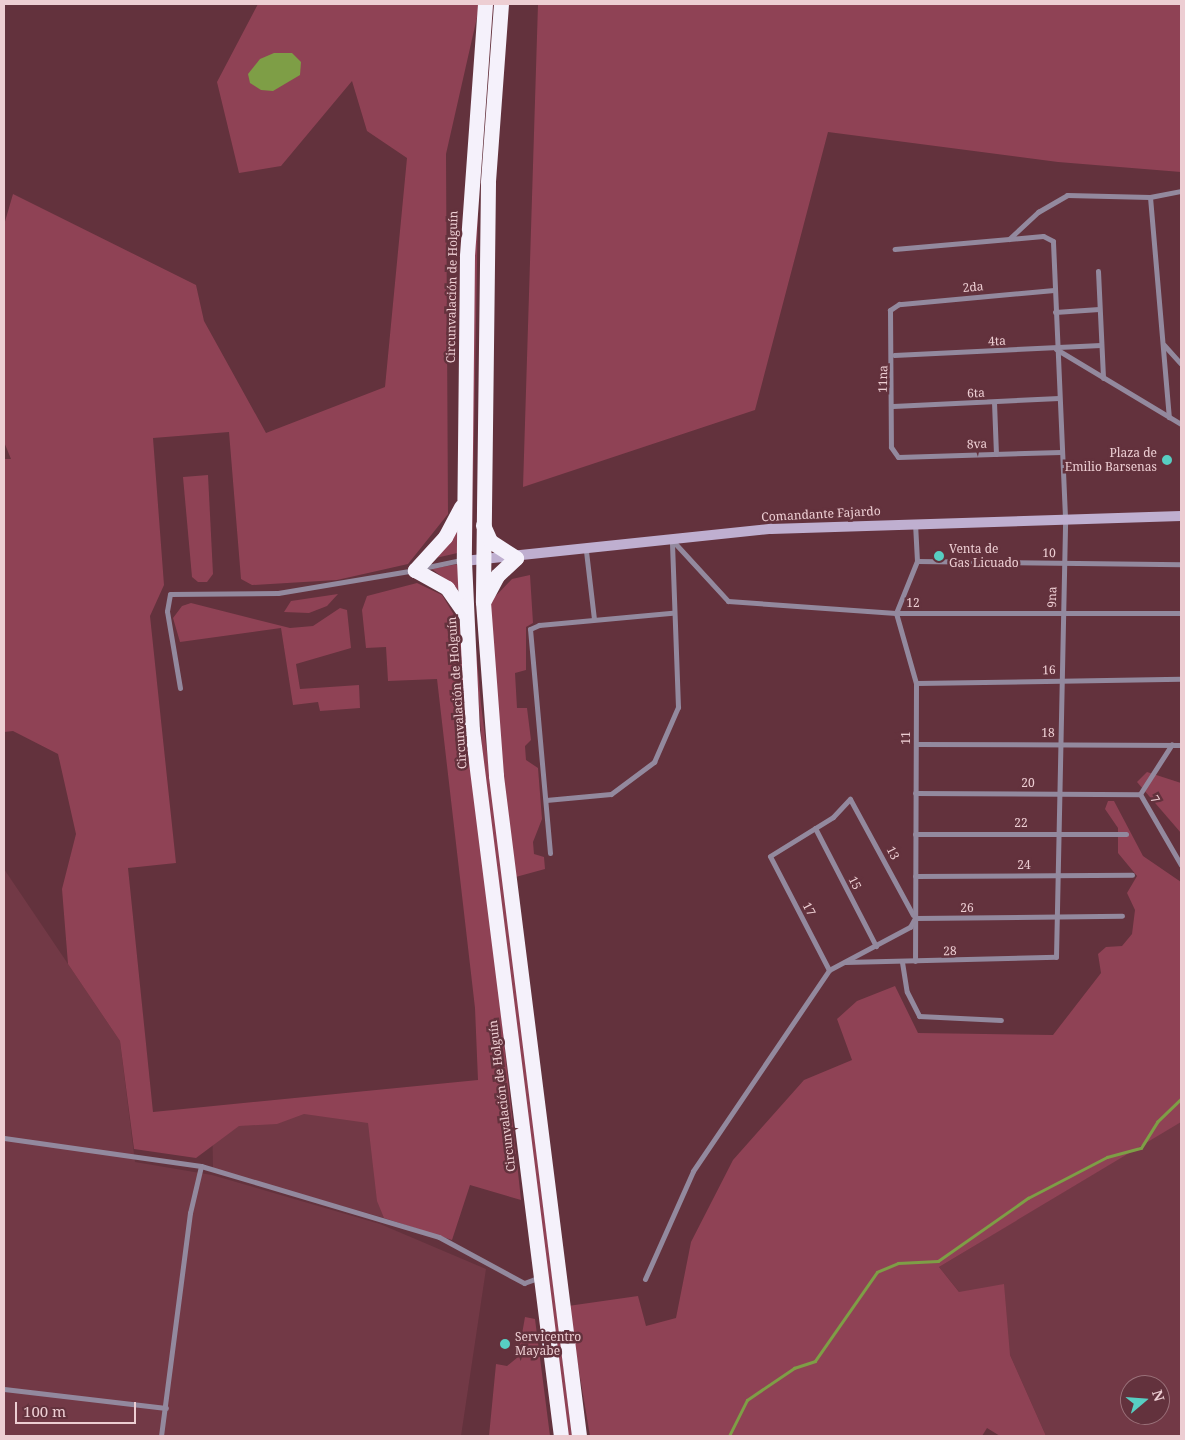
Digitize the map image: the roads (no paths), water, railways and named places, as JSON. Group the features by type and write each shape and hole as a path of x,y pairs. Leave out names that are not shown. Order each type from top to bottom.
{"highway":[{"name":"Circunvalación de Holguín","path":"485,4 471,159 464,496 464,561 472,730 539,1278 561,1436"},
{"path":"501,4 488,183 482,524 483,602 496,776 579,1436"},
{"path":"464,496 445,537 415,570 447,588 466,615"},
{"path":"482,524 490,540 516,558 497,576 483,602"}],"street":[{"path":"894,250 1009,239 1038,212 1067,195 1150,197 1181,191"},
{"path":"1150,197 1169,417"},
{"name":"9na","path":"1009,239 1050,237 1054,290 1055,348 1065,517 1055,958"},
{"path":"1098,271 1103,378"},
{"name":"2da","path":"894,306 1054,290"},
{"name":"11na","path":"894,306 894,454"},
{"path":"1055,312 1100,308"},
{"name":"4ta","path":"894,355 1101,345"},
{"path":"1164,345 1181,364"},
{"path":"1055,348 1181,424"},
{"name":"6ta","path":"893,406 1059,398"},
{"path":"994,402 996,454"},
{"name":"8va","path":"894,454 1062,452"},
{"name":"Comandante Fajardo","path":"464,561 482,558 516,558 586,551 771,529 1065,517 1181,516"},
{"path":"896,613 917,561 914,522"},
{"path":"546,800 611,794 654,762 678,707 672,613 672,540"},
{"name":"12","path":"672,540 728,600 896,613 1181,613"},
{"path":"586,551 594,619"},
{"path":"180,688 167,611 170,594 278,593 464,561"},
{"name":"10","path":"917,561 1181,564"},
{"path":"550,853 530,629 594,619 672,613"},
{"name":"11","path":"896,613 916,683 915,961"},
{"name":"16","path":"916,683 1181,679"},
{"name":"18","path":"916,744 1059,743 1172,744 1181,746"},
{"name":"7","path":"1172,744 1140,794 1181,866"},
{"name":"20","path":"916,792 1140,794"},
{"name":"13","path":"815,828 850,799 915,918"},
{"name":"17","path":"815,828 770,856 829,970"},
{"name":"15","path":"815,828 876,946"},
{"name":"22","path":"915,834 1126,834"},
{"name":"24","path":"915,876 1132,875"},
{"name":"26","path":"915,918 1122,916"},
{"path":"645,1279 693,1171 829,970 910,927 915,918"},
{"name":"28","path":"845,962 1055,958"},
{"path":"902,962 907,992 919,1016 1001,1020"},
{"path":"4,1138 201,1166 440,1237 524,1283 539,1278"},
{"path":"161,1436 190,1213 201,1166"},
{"path":"4,1389 166,1408"}],"waterway":[{"path":"729,1436 747,1400 794,1368 815,1361 877,1272 898,1263 938,1261 1028,1198 1107,1157 1141,1148 1157,1122 1181,1099"}],"place":[{"name":"Plaza de Emilio Barsenas","path":"1167,460"},
{"name":"Venta de Gas Licuado","path":"939,556"},
{"name":"Servicentro Mayabe","path":"505,1344"}]}
